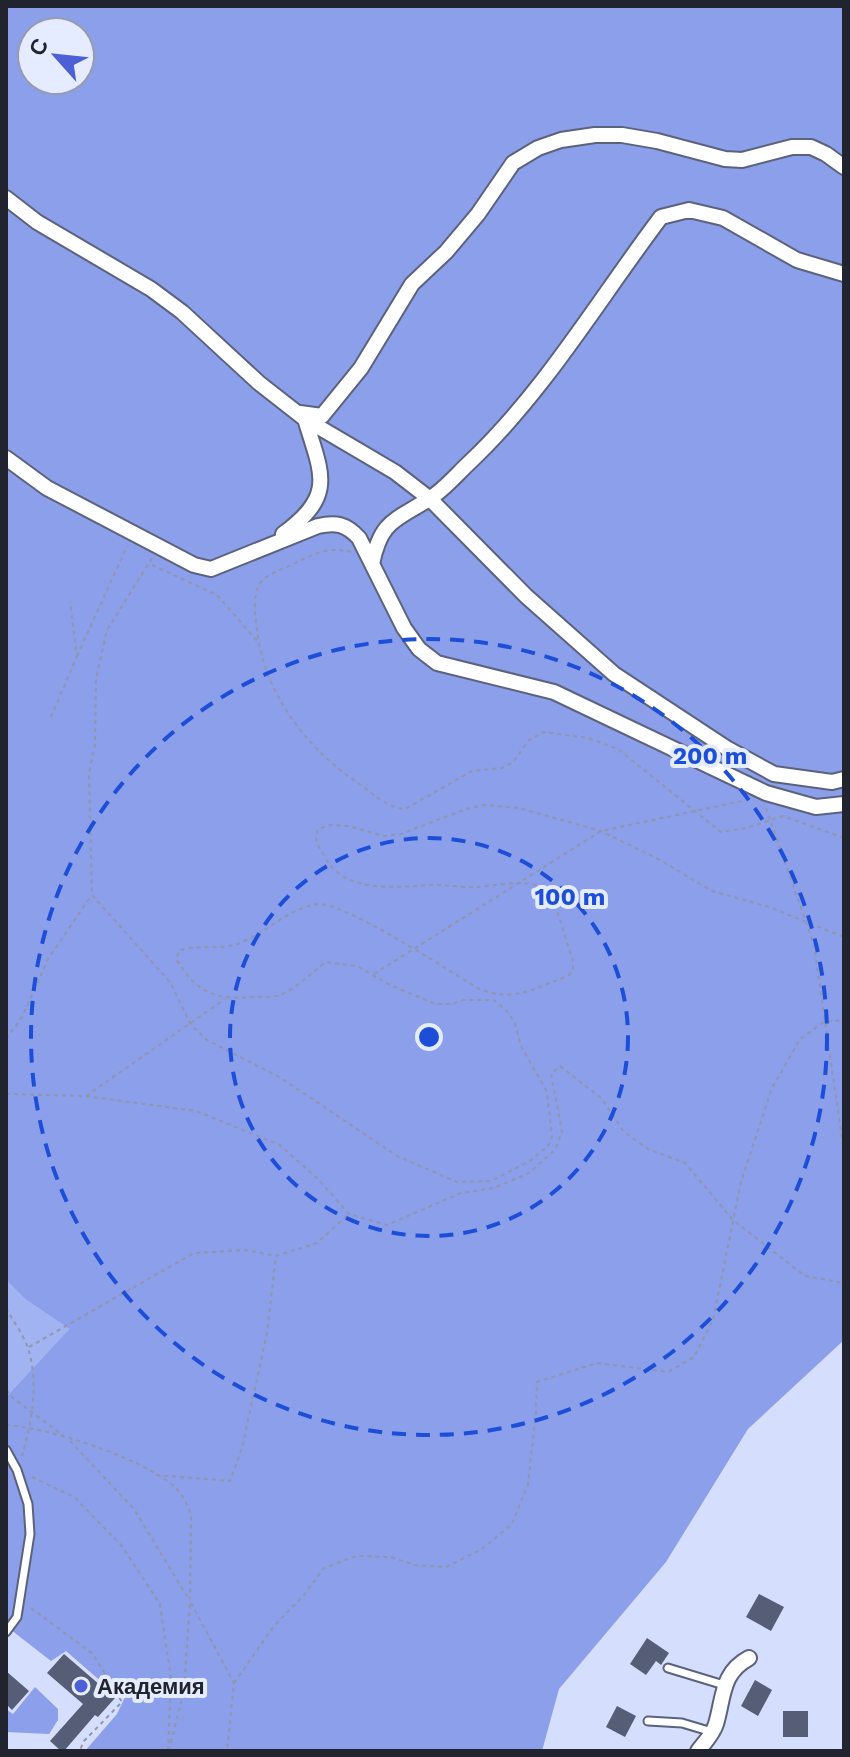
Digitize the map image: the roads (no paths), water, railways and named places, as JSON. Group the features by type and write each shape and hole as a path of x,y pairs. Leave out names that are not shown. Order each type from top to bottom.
{"street":[{"path":"302,416 322,416 361,368 412,284 446,252 478,214 513,163 538,148 572,138 622,135 725,159 742,160 792,147 811,147 844,167"},
{"path":"6,198 37,222 162,296 259,383 302,416 395,472 430,499 526,596 614,674 728,749 774,774 832,782 844,779"},
{"path":"372,564 376,543 389,522 430,499 519,410 661,217 689,210 723,218 797,260 844,274"},
{"path":"270,544 306,517 319,491 322,473 302,416"},
{"path":"6,458 47,488 194,565 211,569 334,522 349,528 359,538 404,628 419,649 437,663 554,692 765,798 816,807 844,804"},
{"path":"698,1751 713,1732 724,1685 731,1671 749,1658"}],"lane":[{"path":"6,1450 17,1470 28,1504 30,1534 17,1617 6,1632"},
{"path":"668,1668 724,1685"},
{"path":"648,1721 682,1723 713,1732"}],"place":[{"name":"Академия","path":"81,1686"}]}
